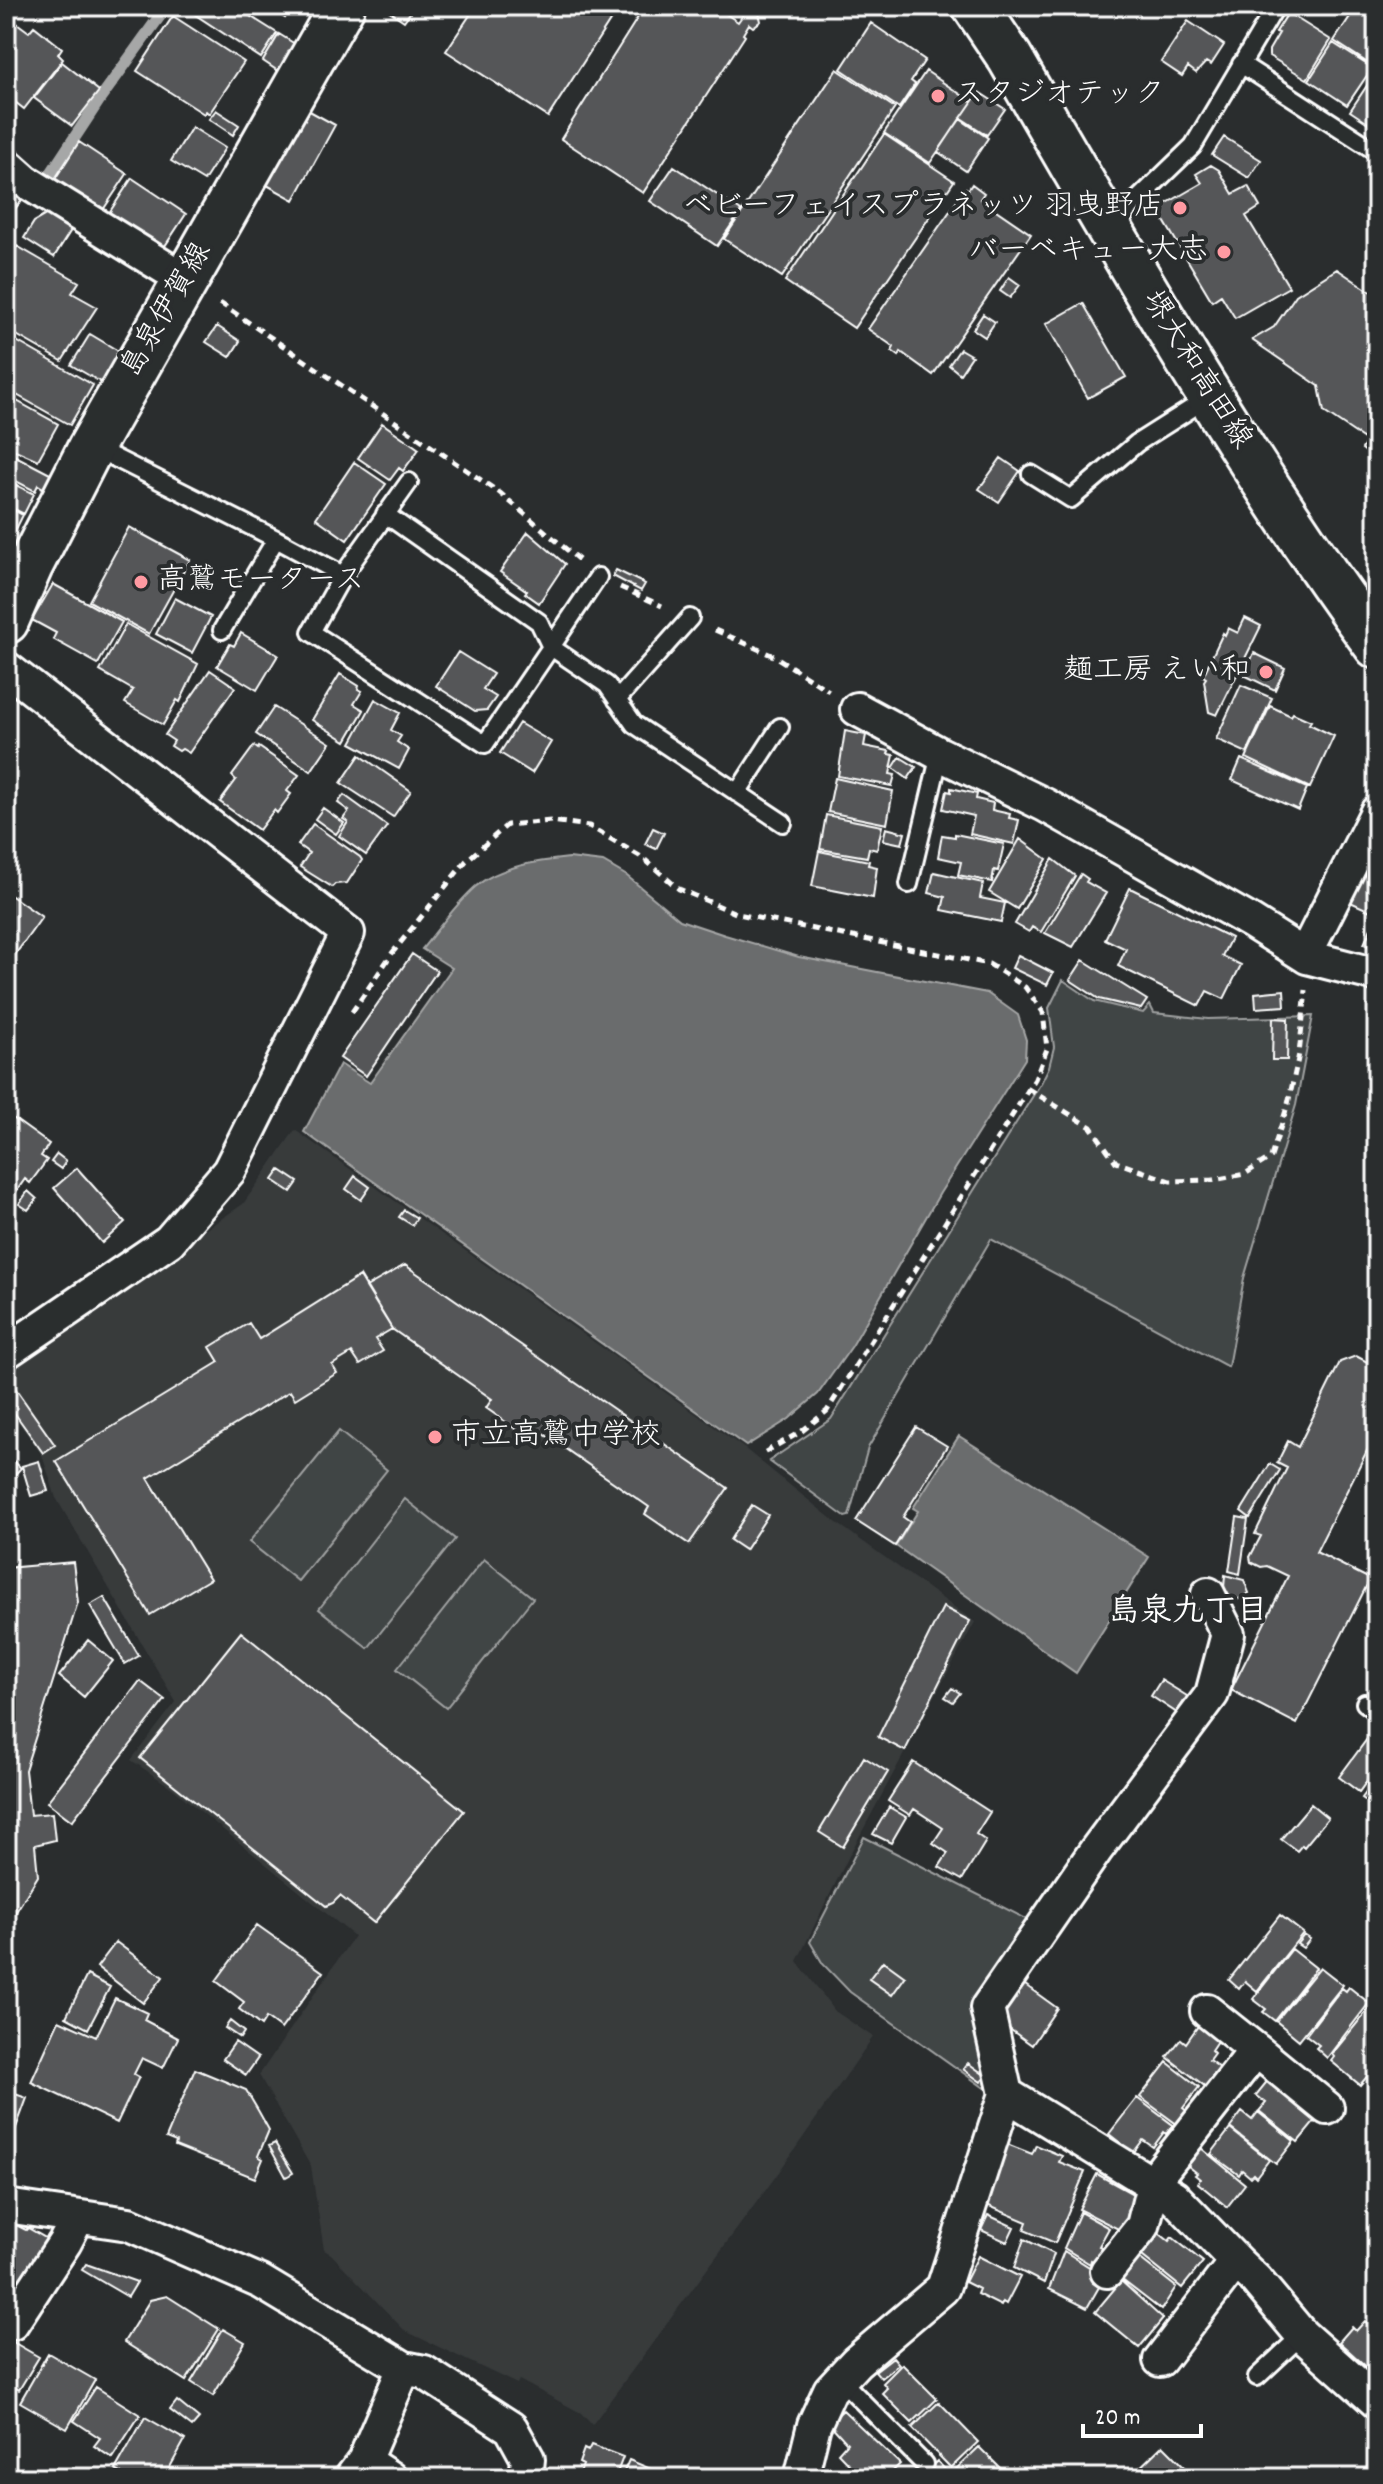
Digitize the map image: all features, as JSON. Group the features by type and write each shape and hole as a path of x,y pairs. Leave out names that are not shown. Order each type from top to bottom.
{"main road":[{"name":"島泉伊賀線","path":"6,621 24,563 342,6"},
{"name":"堺大和高田線","path":"975,6 1010,58 1210,398 1328,579 1377,646"}],"street":[{"path":"6,164 25,181 185,280"},
{"path":"6,668 348,933 229,1171 169,1241 6,1352"},
{"path":"857,709 1045,805 1250,921 1307,957 1377,975"},
{"path":"1307,957 1313,939 1377,812"},
{"path":"801,2478 814,2425 830,2390 856,2362 943,2288 1006,2094 987,2008 1096,1850 1212,1694 1228,1634 1208,1594"},
{"path":"1207,2011 1327,2108"},
{"path":"1107,2271 1143,2226 1153,2185 1162,2170 1256,2050"},
{"path":"1006,2094 1174,2197 1256,2280 1302,2335 1377,2402"},
{"path":"6,2206 129,2224 261,2282 404,2368 424,2372 511,2428 528,2459 526,2478"},
{"path":"6,2320 12,2323 78,2217"},
{"path":"1160,2360 1236,2261"},
{"path":"369,2472 404,2368"}],"lane":[{"path":"1111,231 1133,204 1193,146 1276,6"},
{"path":"1241,64 1377,152"},
{"path":"1031,474 1071,499 1137,443 1210,398"},
{"path":"91,447 343,575"},
{"path":"409,482 343,575 311,632 485,744 598,577"},
{"path":"385,514 539,622 551,647 607,685 634,724 783,823"},
{"path":"222,630 276,539"},
{"path":"617,700 690,618"},
{"path":"737,793 780,727"},
{"path":"909,884 940,754"},
{"path":"1257,2377 1302,2335"},
{"path":"840,2379 924,2464"}],"path":[{"path":"185,280 500,493 598,577 776,657 857,709"},
{"path":"351,1013 393,952 466,861 507,825 551,821 589,826 643,858 679,889 738,914 989,964 1025,987 1043,1012 1047,1049 1028,1089 827,1411 802,1431 762,1454"},
{"path":"1028,1089 1091,1127 1116,1162 1170,1181 1213,1180 1245,1174 1271,1157 1288,1104 1299,1054 1307,957"}],"shaded area":[{"path":"569,858 603,862 627,876 680,920 725,935 799,957 987,993 1018,1015 1026,1040 1025,1059 940,1193 852,1346 818,1394 789,1419 746,1446 304,1132 340,1064 370,1083 452,968 422,949 468,894 485,880 507,869"},
{"path":"1063,980 1094,1001 1143,1013 1150,1005 1154,1013 1208,1019 1313,1016 1296,1105 1244,1278 1228,1367 991,1239 868,1448 849,1516 845,1517 769,1461 831,1419 1041,1083 1054,1047 1049,1008"},
{"path":"295,1130 744,1448 833,1520 975,1622 850,1854 797,1961 835,2011 873,2037 779,2172 592,2425 581,2413 519,2380 517,2384 405,2331 324,2250 311,2167 259,2075 354,1936 172,1788 131,1760 176,1702 56,1498 42,1455 6,1404 6,1365 243,1204"},
{"path":"339,1431 387,1470 298,1581 249,1542"},
{"path":"959,1436 1149,1557 1076,1673 896,1546 918,1511 913,1508"},
{"path":"405,1499 455,1539 368,1648 319,1609"},
{"path":"484,1559 533,1598 446,1708 397,1669"},
{"path":"864,1837 1028,1920 973,2002 987,2068 986,2089 850,1992 823,1964 810,1942"}],"building":[{"path":"182,6 234,6 277,33 261,58"},
{"path":"267,6 292,6 285,18"},
{"path":"382,6 415,6 404,21"},
{"path":"476,6 604,6 615,13 548,117 446,51"},
{"path":"645,6 714,6 738,22 745,12 754,9 761,21 753,27 749,24 743,34 745,36 643,193 561,139"},
{"path":"1357,6 1369,11 1372,7 1377,10 1377,62 1374,67 1334,41"},
{"path":"1288,13 1331,40 1307,79 1269,56 1279,33 1276,32"},
{"path":"6,15 29,32 34,26 62,48 58,54 63,59 24,109 6,95"},
{"path":"173,16 244,62 209,114 206,111 204,114 137,71"},
{"path":"1188,21 1224,45 1211,65 1206,62 1196,73 1188,67 1182,76 1161,62"},
{"path":"871,23 925,60 911,81 915,84 899,108 841,69"},
{"path":"279,34 295,44 278,71 263,61"},
{"path":"1333,43 1372,68 1347,105 1309,80"},
{"path":"62,62 99,91 72,126 34,98"},
{"path":"837,69 895,108 782,277 724,239"},
{"path":"926,71 972,102 930,163 884,133"},
{"path":"1377,73 1377,129 1350,111"},
{"path":"979,92 1005,109 987,135 961,118"},
{"path":"306,109 335,125 294,200 265,184"},
{"path":"216,110 239,125 233,135 209,119"},
{"path":"960,119 988,138 966,171 938,152"},
{"path":"192,127 225,148 204,181 171,161"},
{"path":"884,134 954,181 854,328 785,281"},
{"path":"1224,137 1261,160 1249,178 1212,155"},
{"path":"79,142 127,174 103,210 55,179"},
{"path":"1211,165 1219,170 1233,194 1248,186 1260,207 1246,216 1289,287 1235,318 1221,295 1212,301 1157,209 1202,183 1196,174"},
{"path":"674,166 741,211 717,246 650,201"},
{"path":"132,178 186,214 161,252 107,216"},
{"path":"972,184 984,193 980,199 1031,234 933,375 901,352 899,356 892,351 894,347 868,329 966,188 968,190"},
{"path":"6,186 23,199 6,220"},
{"path":"51,212 73,227 54,257 24,238 34,222"},
{"path":"17,246 79,282 72,293 97,307 62,361 6,329 6,264"},
{"path":"1337,269 1377,296 1377,453 1374,458 1362,449 1367,441 1324,412 1319,386 1252,340 1274,327 1296,295"},
{"path":"1009,277 1020,285 1010,298 1000,291"},
{"path":"1083,303 1126,377 1088,398 1046,324"},
{"path":"983,314 995,322 985,337 973,329"},
{"path":"217,326 240,341 230,357 206,342"},
{"path":"90,334 120,352 102,383 71,365"},
{"path":"6,335 93,385 70,425 6,389"},
{"path":"960,349 972,356 960,374 949,365"},
{"path":"6,395 58,424 38,460 6,446"},
{"path":"382,423 419,449 403,471 399,468 390,480 358,458"},
{"path":"6,451 52,475 45,489 38,485 35,491 6,476"},
{"path":"1001,458 1020,471 999,502 979,489"},
{"path":"354,462 386,484 347,540 316,518"},
{"path":"6,480 34,494 24,514 6,505"},
{"path":"6,506 23,515 15,531 8,534 6,533"},
{"path":"129,527 190,560 149,634 89,601"},
{"path":"528,532 565,564 539,603 500,572"},
{"path":"616,570 645,584 641,591 613,576"},
{"path":"53,584 122,622 98,664 53,639 56,633 32,620"},
{"path":"175,598 211,617 192,653 156,634"},
{"path":"1245,618 1261,626 1217,715 1209,712 1206,678 1203,676 1223,633 1225,635 1228,628 1238,633"},
{"path":"126,624 198,664 180,702 177,700 163,725 125,703 133,690 100,671"},
{"path":"241,633 278,655 257,690 217,666 230,644 234,646"},
{"path":"458,652 493,674 483,689 496,697 487,710 475,711 436,686"},
{"path":"1254,653 1285,668 1275,690 1244,675"},
{"path":"210,670 235,687 189,753 182,749 179,751 171,746 174,741 165,735"},
{"path":"340,674 359,686 358,689 362,691 354,704 364,710 346,741 312,720"},
{"path":"1241,685 1272,698 1247,753 1216,739"},
{"path":"375,699 400,713 391,730 401,736 397,742 409,750 399,769 351,743"},
{"path":"1270,706 1311,721 1309,724 1334,736 1310,788 1246,758"},
{"path":"274,707 330,743 311,771 256,734"},
{"path":"519,723 551,742 532,773 500,753"},
{"path":"845,731 866,735 864,746 894,755 890,774 895,775 892,786 838,776"},
{"path":"254,746 299,775 287,791 291,794 259,830 220,802 236,780 232,776"},
{"path":"360,755 411,791 393,817 341,783"},
{"path":"900,757 916,767 908,779 893,768"},
{"path":"1241,759 1307,788 1298,810 1232,780"},
{"path":"835,778 893,791 887,824 828,812"},
{"path":"951,788 977,794 976,799 993,803 992,810 1010,814 1009,818 1019,820 1014,844 970,834 974,816 943,809 947,791 951,792"},
{"path":"344,795 387,826 366,855 339,836 348,822 343,819 349,811 338,803"},
{"path":"323,808 344,823 336,834 315,819"},
{"path":"826,815 882,826 877,850 869,848 867,857 820,849"},
{"path":"313,824 362,860 347,883 332,887 300,867 309,853 298,845"},
{"path":"653,828 664,833 656,849 645,844"},
{"path":"886,828 905,833 902,844 883,840"},
{"path":"955,834 1004,844 998,871 994,870 992,882 958,875 961,862 938,857 942,835 955,837"},
{"path":"1020,839 1047,859 1017,909 989,892"},
{"path":"1377,839 1377,914 1348,901"},
{"path":"819,851 869,861 868,865 877,867 873,898 812,886"},
{"path":"1053,859 1075,876 1041,932 1032,927 1029,932 1015,924"},
{"path":"934,872 983,883 980,898 1005,903 1001,922 942,910 945,897 929,893"},
{"path":"1081,874 1088,879 1086,882 1106,893 1073,947 1045,933"},
{"path":"1130,888 1231,938 1222,956 1241,965 1224,999 1207,991 1199,1006 1118,966 1126,949 1105,939"},
{"path":"6,892 42,917 7,966 6,965"},
{"path":"1377,915 1377,950 1364,944"},
{"path":"412,954 437,971 366,1076 340,1058"},
{"path":"1018,955 1053,973 1047,985 1012,968"},
{"path":"1083,960 1147,1000 1141,1009 1099,999 1070,980"},
{"path":"1284,990 1285,1006 1256,1008 1255,993"},
{"path":"1273,1018 1288,1019 1287,1060 1272,1060"},
{"path":"6,1113 49,1144 41,1156 47,1160 30,1183 25,1179 6,1206"},
{"path":"57,1154 66,1161 61,1169 51,1162"},
{"path":"77,1168 125,1222 102,1243 54,1188"},
{"path":"280,1170 298,1182 291,1192 273,1180"},
{"path":"355,1176 370,1187 361,1200 346,1189"},
{"path":"28,1191 37,1199 28,1210 19,1204"},
{"path":"404,1210 417,1218 412,1225 399,1217"},
{"path":"405,1265 728,1488 689,1544 645,1514 649,1507 541,1432 534,1442 486,1408 492,1399 392,1329 366,1287"},
{"path":"360,1276 392,1329 375,1339 383,1351 360,1365 352,1353 332,1365 337,1373 295,1399 290,1391 148,1478 210,1579 150,1615 56,1461 219,1362 210,1347 249,1323 259,1339"},
{"path":"1356,1356 1377,1367 1377,1431 1316,1552 1370,1579 1297,1724 1231,1690 1288,1576 1251,1562 1250,1557 1261,1536 1255,1534 1287,1468 1277,1463 1288,1441 1298,1447 1340,1362"},
{"path":"6,1375 55,1445 43,1453 6,1401"},
{"path":"916,1427 947,1446 903,1517 910,1522 895,1546 856,1521"},
{"path":"6,1454 21,1468 6,1484"},
{"path":"39,1461 48,1491 31,1496 22,1466"},
{"path":"1270,1464 1280,1470 1250,1518 1241,1511"},
{"path":"6,1485 15,1495 6,1505"},
{"path":"752,1505 768,1515 745,1550 730,1540"},
{"path":"1237,1517 1248,1519 1240,1574 1229,1571"},
{"path":"73,1562 78,1602 25,1770 30,1815 52,1813 55,1840 35,1845 38,1876 9,1923 12,1951 6,1952 6,1568"},
{"path":"1225,1575 1244,1580 1249,1593 1233,1602 1224,1588"},
{"path":"104,1597 139,1656 125,1664 90,1605"},
{"path":"943,1607 970,1621 905,1751 878,1737"},
{"path":"241,1632 464,1811 374,1923 340,1896 326,1906 140,1758"},
{"path":"88,1640 113,1661 84,1697 59,1676"},
{"path":"1161,1680 1187,1696 1177,1713 1151,1696"},
{"path":"140,1681 165,1700 72,1821 47,1802"},
{"path":"952,1688 960,1693 953,1702 945,1697"},
{"path":"1370,1735 1377,1741 1377,1767 1359,1792 1339,1777"},
{"path":"864,1757 888,1772 843,1847 819,1832"},
{"path":"913,1762 990,1812 976,1834 986,1841 962,1880 939,1867 948,1853 933,1843 943,1828 914,1809 910,1815 888,1801"},
{"path":"1377,1778 1377,1807 1376,1808 1362,1798"},
{"path":"1311,1804 1328,1818 1297,1851 1281,1839"},
{"path":"889,1807 906,1817 891,1843 873,1834"},
{"path":"1280,1915 1303,1933 1257,1991 1245,1981 1239,1989 1229,1980"},
{"path":"257,1925 323,1972 281,2029 266,2018 261,2026 239,2009 244,2002 216,1981"},
{"path":"1304,1935 1310,1939 1303,1948 1297,1944"},
{"path":"116,1942 163,1977 143,2003 97,1967"},
{"path":"1292,1949 1316,1968 1275,2021 1253,1999"},
{"path":"883,1961 905,1977 892,1995 869,1979"},
{"path":"1320,1967 1343,1985 1299,2040 1276,2021"},
{"path":"87,1975 110,1987 88,2029 66,2017"},
{"path":"1021,1982 1057,2008 1032,2045 1008,2028 1002,2009"},
{"path":"1349,1987 1369,2003 1327,2058 1316,2048 1319,2045 1306,2035 1342,1988 1346,1991"},
{"path":"115,1998 147,2013 144,2020 178,2038 163,2068 142,2058 134,2074 139,2077 117,2123 31,2082 59,2020 96,2037"},
{"path":"1371,2006 1377,2011 1377,2065 1360,2085 1331,2061 1334,2057 1332,2054"},
{"path":"230,2021 244,2032 240,2038 225,2028"},
{"path":"1198,2026 1217,2041 1209,2060 1220,2068 1206,2087 1167,2057 1181,2039 1186,2043"},
{"path":"235,2042 258,2058 246,2075 223,2059"},
{"path":"1167,2062 1199,2087 1183,2108 1188,2112 1178,2125 1140,2097"},
{"path":"968,2063 986,2076 981,2082 963,2069"},
{"path":"195,2069 246,2090 269,2130 258,2156 263,2159 255,2178 175,2146 176,2142 166,2138"},
{"path":"1269,2079 1317,2119 1298,2142 1259,2111 1266,2103 1256,2095"},
{"path":"6,2091 27,2098 7,2152 6,2152"},
{"path":"1137,2098 1173,2125 1153,2147 1143,2140 1133,2153 1109,2134"},
{"path":"1242,2112 1252,2120 1258,2112 1294,2141 1276,2164 1230,2128"},
{"path":"1230,2129 1269,2160 1256,2177 1253,2174 1250,2177 1242,2170 1239,2175 1211,2154"},
{"path":"275,2143 293,2173 286,2177 269,2146"},
{"path":"1007,2144 1032,2154 1036,2145 1062,2156 1059,2162 1085,2172 1055,2243 1024,2230 1027,2222 982,2203"},
{"path":"1201,2148 1245,2184 1227,2207 1198,2183 1197,2173 1187,2165"},
{"path":"1097,2174 1135,2195 1127,2210 1133,2213 1124,2232 1079,2209"},
{"path":"1080,2212 1109,2228 1099,2246 1105,2249 1097,2264 1091,2260 1090,2264 1064,2248"},
{"path":"988,2215 1014,2227 1007,2242 981,2230"},
{"path":"6,2220 47,2239 20,2290 10,2299 6,2297"},
{"path":"1155,2230 1169,2241 1172,2237 1203,2262 1182,2288 1137,2252"},
{"path":"1024,2239 1054,2254 1044,2283 1014,2268"},
{"path":"1064,2251 1097,2272 1093,2283 1099,2287 1087,2308 1049,2289"},
{"path":"978,2256 1020,2277 1006,2304 1003,2302 1001,2306 977,2294 979,2289 965,2282"},
{"path":"1138,2257 1176,2287 1161,2310 1117,2276"},
{"path":"86,2264 137,2282 128,2297 82,2270"},
{"path":"1121,2281 1163,2319 1139,2348 1095,2312"},
{"path":"167,2296 219,2329 186,2381 124,2342 150,2300"},
{"path":"1377,2317 1377,2362 1370,2370 1339,2342 1352,2327 1356,2331 1365,2321 1369,2325"},
{"path":"223,2329 245,2342 213,2396 191,2382"},
{"path":"6,2338 39,2357 19,2390 6,2383"},
{"path":"48,2353 95,2380 67,2429 20,2402"},
{"path":"893,2357 899,2364 881,2378 875,2371"},
{"path":"902,2364 937,2399 912,2423 882,2393 887,2388 883,2383"},
{"path":"96,2387 140,2415 112,2458 94,2446 100,2438 74,2421"},
{"path":"177,2401 199,2419 192,2427 170,2410"},
{"path":"939,2402 978,2442 951,2468 912,2428"},
{"path":"843,2410 900,2464 886,2478 861,2477 838,2453 847,2443 829,2423"},
{"path":"145,2417 185,2440 164,2478 129,2478 115,2470"},
{"path":"591,2445 623,2457 615,2478 578,2478 584,2449 588,2451"},
{"path":"1163,2445 1191,2473 1185,2478 1129,2478"},
{"path":"979,2447 1002,2470 993,2478 957,2478 952,2473"},
{"path":"629,2460 663,2474 662,2478 621,2478"},
{"path":"937,2461 953,2478 933,2478 927,2471"}],"waterway":[{"path":"46,181 167,6"}],"place":[{"name":"スタジオテック","path":"938,96"},
{"name":"ベビーフェイスプラネッツ 羽曳野店","path":"1180,208"},
{"name":"バーベキュー大志","path":"1224,252"},
{"name":"高鷲モータース","path":"141,582"},
{"name":"麺工房 えい和","path":"1266,672"},
{"name":"市立高鷲中学校","path":"435,1437"}],"district":[{"name":"島泉九丁目","path":"1188,1614"}]}
